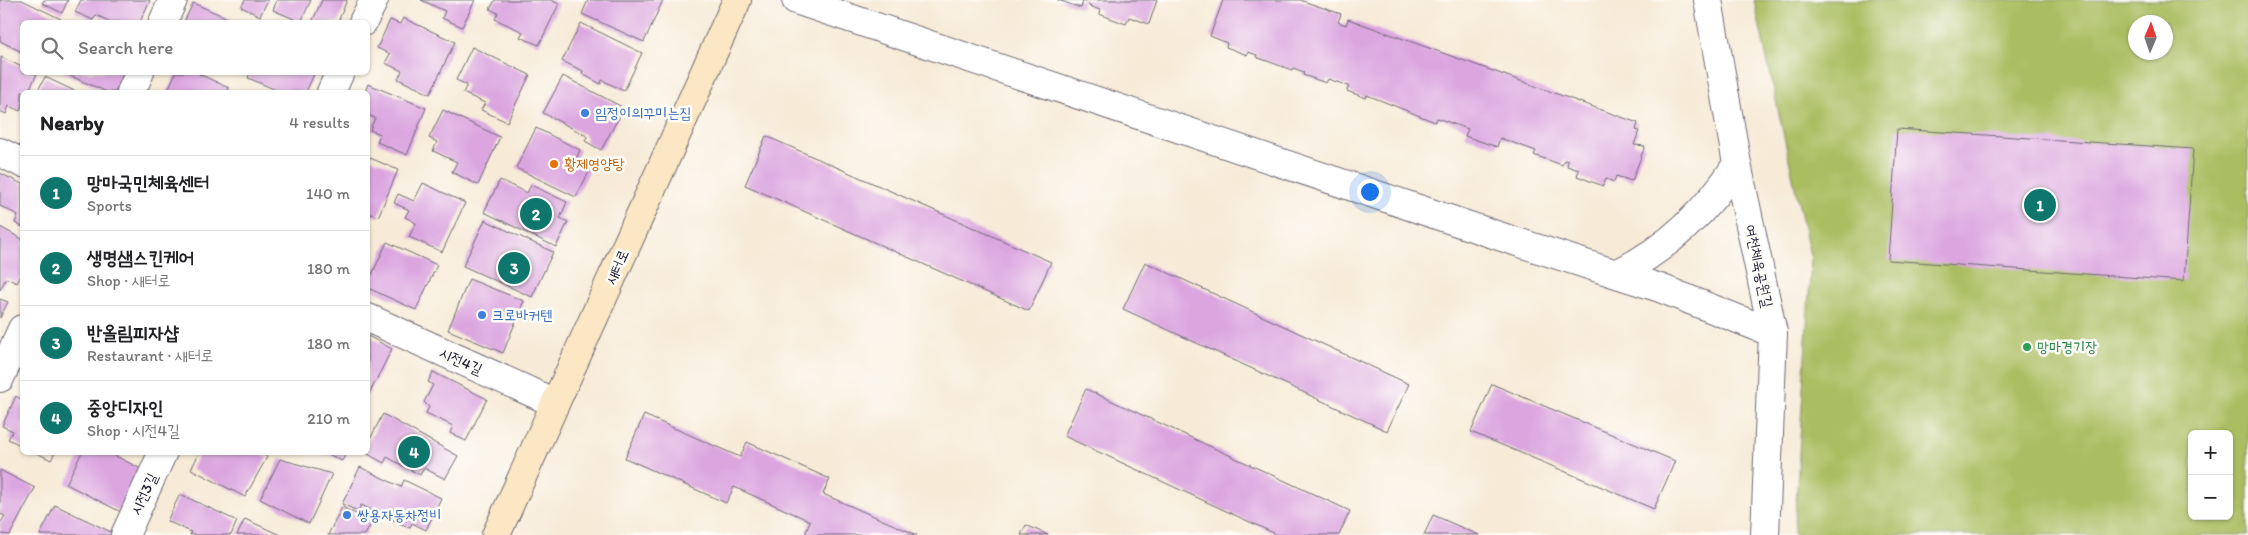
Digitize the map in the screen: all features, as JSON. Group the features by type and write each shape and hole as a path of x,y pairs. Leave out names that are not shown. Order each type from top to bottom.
{"street":[{"path":"164,20 173,0"},
{"path":"364,20 374,0"},
{"name":"새터로","path":"496,535 738,0"},
{"path":"796,0 1502,237 1618,273 1773,333"},
{"name":"여천체육공원길","path":"1708,0 1737,164 1773,333 1765,535"},
{"path":"132,90 139,75"},
{"path":"332,90 339,75"},
{"path":"0,152 20,162"},
{"path":"1618,273 1650,254 1693,219 1708,205 1737,164"},
{"name":"시전4길","path":"370,319 556,403"},
{"path":"0,378 20,333"},
{"name":"시전3길","path":"125,535 162,455"}],"green space":[{"name":"망마경기장","path":"1754,0 2248,0 2248,535 1794,535 1811,260"}],"building":[{"path":"0,0 22,0 61,19 20,20 20,51 0,41"},
{"path":"44,0 68,0 62,13 42,3"},
{"path":"81,0 150,0 141,20 107,20 96,15 93,20 75,12"},
{"path":"245,0 268,0 260,16 241,7"},
{"path":"277,0 311,0 302,20 296,20 273,10"},
{"path":"322,0 347,0 339,20 313,20"},
{"path":"421,0 475,0 462,27 442,18 445,11"},
{"path":"495,0 551,0 559,4 539,45 520,37 523,32 495,19 498,13 490,9"},
{"path":"588,0 663,0 644,42 582,14"},
{"path":"1058,0 1157,0 1149,24 1129,17 1126,24 1099,14 1100,10 1089,6 1089,4 1083,1 1081,8"},
{"path":"1223,0 1300,0 1341,14 1338,22 1346,25 1348,19 1638,123 1636,130 1639,131 1634,145 1645,146 1632,181 1616,176 1614,182 1606,179 1603,186 1577,176 1579,170 1567,166 1568,161 1564,160 1562,165 1534,155 1536,151 1500,138 1497,147 1465,136 1468,129 1437,118 1435,122 1367,95 1366,98 1347,91 1349,86 1328,79 1326,83 1303,75 1304,72 1293,68 1292,70 1256,57 1257,55 1248,52 1247,55 1226,47 1227,43 1210,36"},
{"path":"193,3 232,20 185,20"},
{"path":"403,18 455,42 430,94 398,79 402,71 385,63 390,54 377,48 390,20 400,24"},
{"path":"581,23 642,53 624,91 602,80 601,84 582,74 583,71 562,61"},
{"path":"472,47 530,75 507,122 481,110 485,103 463,93 467,85 456,80"},
{"path":"1,57 20,66 20,75 36,75 29,90 20,90 20,111 9,106 6,114 0,111"},
{"path":"68,75 123,75 116,90 102,90"},
{"path":"175,75 201,75 229,88 228,90 168,90"},
{"path":"249,75 314,75 307,90 276,90 248,78"},
{"path":"563,76 624,108 601,150 585,141 587,136 543,113"},
{"path":"45,77 73,90 38,90"},
{"path":"368,84 426,108 407,155 377,142 380,134 370,130 375,118 370,116 370,90 366,90"},
{"path":"443,110 500,137 478,185 452,172 457,162 433,151 437,142 429,138"},
{"path":"536,128 580,150 575,161 591,168 576,197 516,168"},
{"path":"1897,129 2193,149 2184,281 1888,260"},
{"path":"766,136 1051,262 1029,311 745,185"},
{"path":"370,158 398,170 378,217 370,214"},
{"path":"0,173 20,183 20,226 15,223 18,215 0,206"},
{"path":"500,180 527,193 531,185 567,202 560,218 568,222 556,247 484,212"},
{"path":"423,183 465,203 442,252 409,237 416,223 405,217 409,210 394,203 398,194 414,201"},
{"path":"485,220 553,252 532,297 463,266"},
{"path":"0,227 20,238 20,277 17,283 6,278 0,290"},
{"path":"387,242 437,265 416,310 370,289 370,279"},
{"path":"1145,262 1409,384 1387,431 1123,309"},
{"path":"469,279 524,301 503,353 448,330"},
{"path":"0,299 8,302 0,318"},
{"path":"370,337 392,349 370,392"},
{"path":"433,372 487,399 466,441 450,433 453,426 426,413 429,407 424,402 433,385 428,382"},
{"path":"1492,384 1675,461 1654,509 1471,432"},
{"path":"1086,389 1350,511 1339,535 1278,535 1064,436"},
{"path":"16,396 20,399 20,445 8,439 13,431 2,426"},
{"path":"383,414 458,456 445,479 424,468 420,475 387,457 384,463 369,455 370,439"},
{"path":"644,415 740,457 747,442 830,479 823,494 917,535 805,535 810,521 734,487 726,503 625,458"},
{"path":"41,455 54,455 51,460"},
{"path":"80,455 114,455 143,470 121,512 66,484"},
{"path":"198,455 264,455 267,457 245,497 191,469"},
{"path":"330,455 345,455 342,461"},
{"path":"280,459 332,474 309,524 260,499"},
{"path":"360,467 401,487 404,480 441,498 426,530 412,523 410,528 361,505 358,511 342,504"},
{"path":"0,470 35,488 10,535 0,534 0,523 5,516 0,514"},
{"path":"180,494 237,521 231,535 190,535 191,532 167,521"},
{"path":"55,505 113,533 112,535 40,535"},
{"name":"쌍용자동차정비","path":"342,507 372,522 365,535 328,535"},
{"path":"1433,515 1479,535 1424,535"},
{"path":"245,519 280,535 237,535"},
{"path":"1026,525 1048,535 1021,535"}],"place":[{"name":"임정이의꾸미는집","path":"585,113"},
{"name":"황제영양탕","path":"554,164"},
{"name":"망마국민체육센터","path":"2040,205"},
{"name":"생명샘스킨케어","path":"536,214"},
{"name":"반올림피자샵","path":"514,268"},
{"name":"크로바커텐","path":"482,315"},
{"name":"망마경기장","path":"2027,347"},
{"name":"중앙디자인","path":"414,452"},
{"name":"쌍용자동차정비","path":"347,515"}]}
